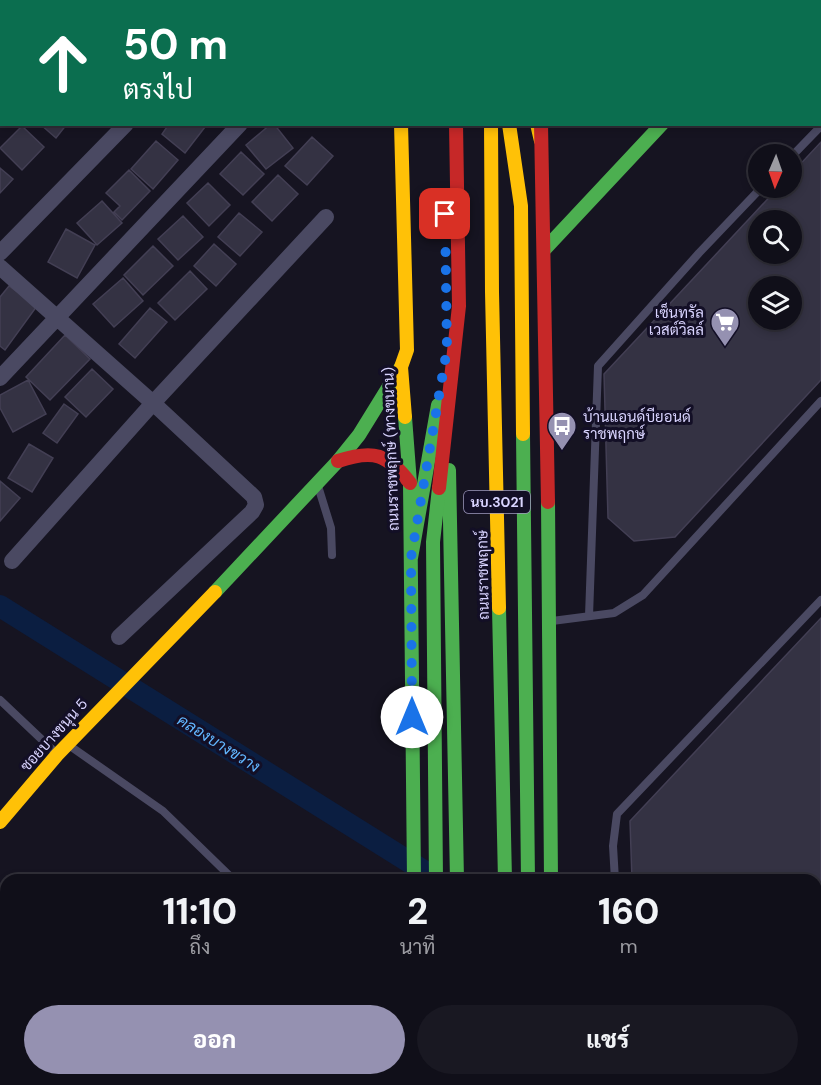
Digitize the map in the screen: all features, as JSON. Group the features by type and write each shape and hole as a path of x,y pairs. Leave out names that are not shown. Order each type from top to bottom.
{"main road":[{"name":"ถนนราชพฤกษ์ (ทางขนาน)","path":"401,126 407,350 401,367 410,483 414,874"},
{"name":"นบ.3021","path":"444,126 457,874"},
{"path":"436,874 433,542 459,306 456,126"},
{"name":"ถนนราชพฤกษ์","path":"491,126 492,292 505,874"},
{"path":"508,126 521,206 528,874"},
{"name":"นบ.3021","path":"539,126 544,250 551,874"},
{"path":"544,250 660,126"},
{"path":"411,558 447,349"},
{"name":"ซอยบางขนุน 5","path":"0,822 57,754 138,673 338,461 359,435 401,367"},
{"path":"338,461 354,456 382,458 393,462 410,483"}],"street":[{"path":"0,253 124,126"},
{"path":"0,378 238,126"},
{"path":"12,561 153,403 326,217"},
{"path":"0,267 153,403 254,497 256,504 252,512 119,637"}],"lane":[{"path":"802,146 821,126"},
{"path":"589,616 598,366 751,198"},
{"path":"548,621 614,613 643,595 821,401"},
{"path":"317,483 331,528 332,555"},
{"path":"615,874 613,846 617,814 821,600"},
{"path":"0,700 57,754"},
{"path":"68,744 163,811 228,874"}],"building":[{"path":"22,126 44,147 22,170 0,148"},
{"path":"42,126 65,126 56,138"},
{"path":"168,126 205,127 185,153 162,134"},
{"path":"269,126 276,126 293,148 266,169 246,145"},
{"path":"312,137 333,156 307,185 285,166"},
{"path":"156,141 178,160 153,189 131,169"},
{"name":"เซ็นทรัล เวสต์วิลล์","path":"821,142 821,380 675,537 634,541 608,518 604,374 748,220 748,264 802,264 802,210 757,210 769,198 802,198 802,162"},
{"path":"241,152 264,174 243,195 220,174"},
{"path":"0,168 13,179 0,193"},
{"path":"129,170 150,191 122,220 114,212 120,206 106,193"},
{"path":"278,175 298,194 272,221 252,202"},
{"path":"208,183 230,205 209,226 187,203"},
{"path":"102,201 122,223 97,245 77,223"},
{"path":"239,213 262,232 240,256 218,237"},
{"path":"183,216 203,237 178,260 158,239"},
{"path":"66,229 95,245 77,278 48,262"},
{"path":"214,244 236,264 216,286 194,266"},
{"path":"153,246 173,266 143,295 124,275"},
{"path":"190,271 207,289 175,320 158,303"},
{"path":"123,278 143,301 114,327 93,304"},
{"path":"9,286 37,306 5,350 0,346 0,297"},
{"path":"150,308 167,322 135,358 119,344"},
{"path":"65,335 90,359 50,400 26,377"},
{"path":"92,369 113,389 86,417 65,397"},
{"path":"28,380 46,414 13,432 0,408 0,395"},
{"path":"64,404 78,414 57,443 43,433"},
{"path":"29,444 53,458 32,492 8,478"},
{"path":"0,481 20,498 0,521"},
{"path":"821,618 821,874 632,874 630,821"}],"waterway":[{"name":"คลองบางขวาง","path":"0,606 427,873"}],"traffic: fast":[{"path":"544,250 660,126"},
{"path":"215,592 338,461 359,435 401,367"},
{"path":"411,558 438,405"},
{"path":"405,417 410,483 414,874"},
{"path":"523,434 528,874"},
{"path":"449,470 457,874"},
{"path":"436,874 433,542 439,488"},
{"path":"548,502 551,874"},
{"path":"499,608 505,874"}],"traffic: slow":[{"path":"401,126 407,350 401,367 405,417"},
{"path":"491,126 499,608"},
{"path":"509,126 521,206 523,434"},
{"path":"537,126 541,141"},
{"path":"0,822 57,755 215,592"}],"traffic: jam":[{"path":"439,488 459,306 456,126"},
{"path":"541,126 548,502"},
{"path":"338,461 361,455 379,457 387,460 410,483"}],"place":[{"name":"เซ็นทรัล เวสต์วิลล์","path":"725,348"},
{"name":"บ้านแอนด์บียอนด์ ราชพฤกษ์","path":"562,452"}],"route":[{"path":"412,717 411,558 447,349 445,214"}]}
